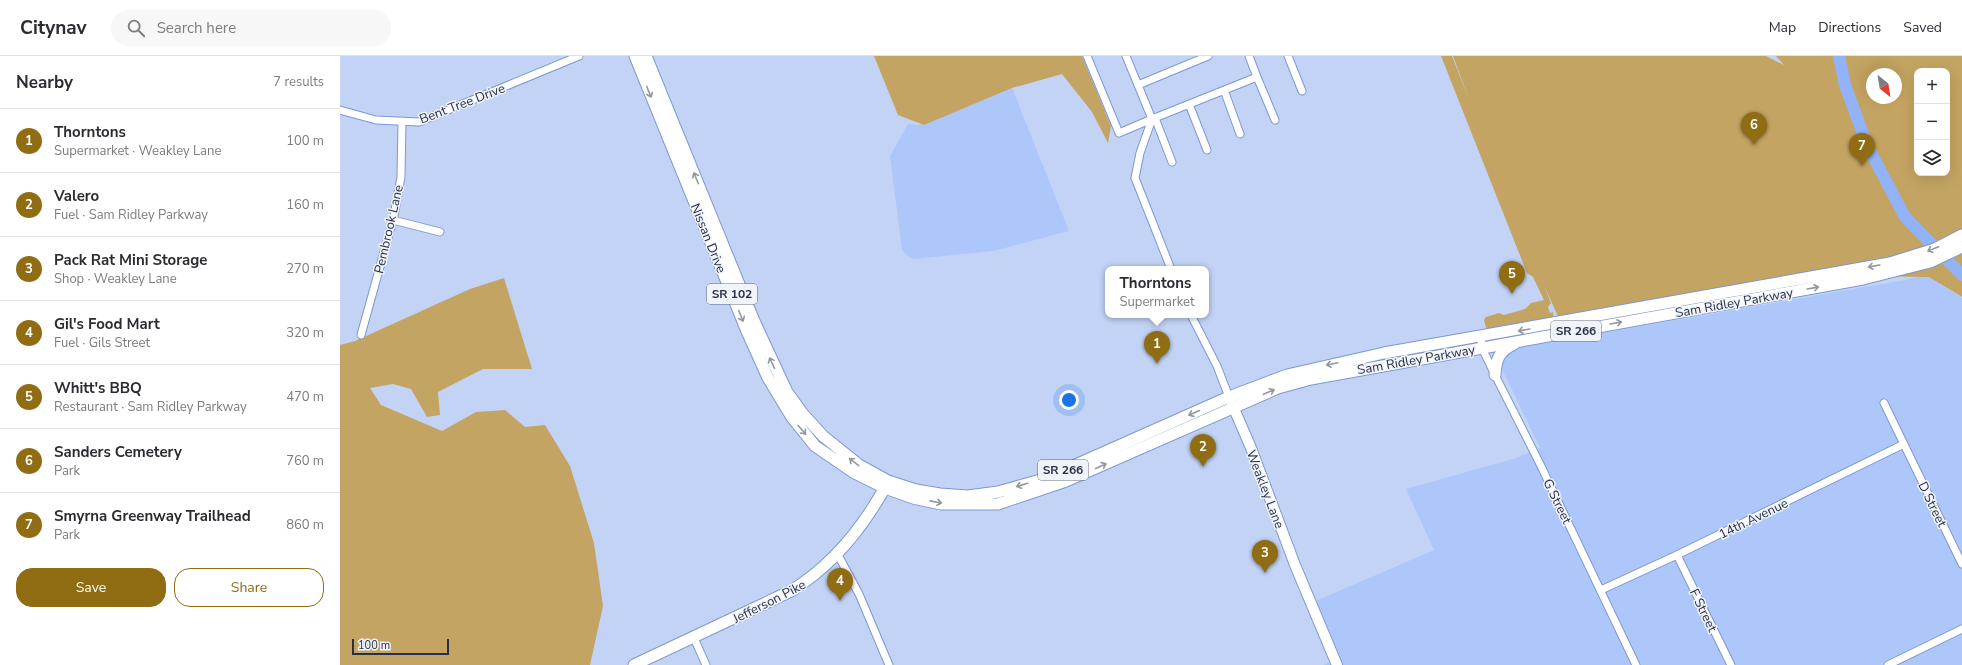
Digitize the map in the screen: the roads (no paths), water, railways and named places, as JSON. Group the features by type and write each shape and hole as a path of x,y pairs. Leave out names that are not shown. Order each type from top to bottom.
{"main road":[{"name":"Nissan Drive","path":"634,56 746,329 768,378 791,416 815,446 853,472 887,485"},
{"name":"Nissan Drive","path":"646,56 754,321 787,392 822,436 858,465 887,485"},
{"name":"Sam Ridley Parkway","path":"887,485 913,498 941,504 998,504 1066,481 1278,388 1311,379 1482,343 1890,264 1935,249 1958,237"},
{"name":"Sam Ridley Parkway","path":"887,485 940,494 968,496 998,492 1044,479 1229,397 1287,375 1384,354 1482,343 1518,341 1862,279 1921,264 1962,247"},
{"path":"1495,375 1497,357 1504,349 1518,341"},
{"name":"Weakley Lane","path":"1229,397 1337,665"},
{"name":"Jefferson Pike","path":"634,665 791,591 809,580 838,555 860,528 887,485"}],"street":[{"name":"Bent Tree Drive","path":"340,110 376,120 419,122 579,56"},
{"path":"1087,56 1119,133 1257,77"},
{"path":"1126,56 1172,162"},
{"path":"1138,85 1208,56"},
{"path":"1249,56 1275,120"},
{"path":"1288,56 1302,91"},
{"path":"1224,90 1240,134"},
{"path":"1189,104 1207,150"},
{"path":"1153,119 1140,153 1135,178 1170,266"},
{"name":"Pembrook Lane","path":"361,335 393,220 401,177 402,122"},
{"path":"393,220 440,232"},
{"name":"Weakley Lane","path":"1192,318 1217,366 1229,397"},
{"name":"G Street","path":"1482,343 1495,375 1601,590 1636,665"},
{"name":"D Street","path":"1884,403 1962,564"},
{"name":"14th Avenue","path":"1601,590 1677,555 1904,444"},
{"path":"838,555 859,594 889,665"},
{"name":"F Street","path":"1677,555 1731,665"},
{"path":"1888,665 1962,629"},
{"path":"694,638 706,665"}],"waterway":[{"path":"1839,56 1845,85 1867,145 1905,217 1962,275"}],"place":[{"name":"Sanders Cemetery","path":"1754,145"},
{"name":"Smyrna Greenway Trailhead","path":"1862,166"},
{"name":"Whitt's BBQ","path":"1512,294"},
{"name":"Thorntons","path":"1157,364"},
{"name":"Valero","path":"1203,467"},
{"name":"Pack Rat Mini Storage","path":"1265,573"},
{"name":"Gil's Food Mart","path":"840,601"}]}
